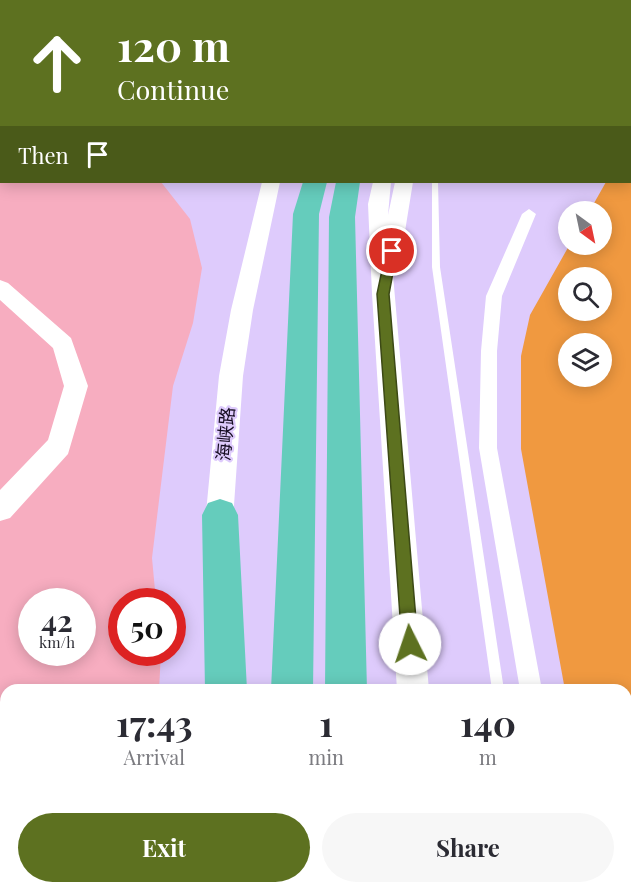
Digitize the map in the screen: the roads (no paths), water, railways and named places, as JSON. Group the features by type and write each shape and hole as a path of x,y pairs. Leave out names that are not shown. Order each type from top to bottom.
{"highway":[{"path":"292,684 306,214 315,183"},
{"path":"346,684 342,217 348,183"},
{"path":"220,515 226,684"}],"main road":[{"name":"海峡路","path":"206,684 231,376 271,183"},
{"path":"382,183 378,204 383,294 414,684"},
{"path":"383,294 404,183"},
{"path":"0,288 63,344 76,386 59,446 0,509"}],"street":[{"path":"530,214 494,296 489,351 488,448 530,684"}],"lane":[{"path":"435,183 436,267 497,684"}]}
